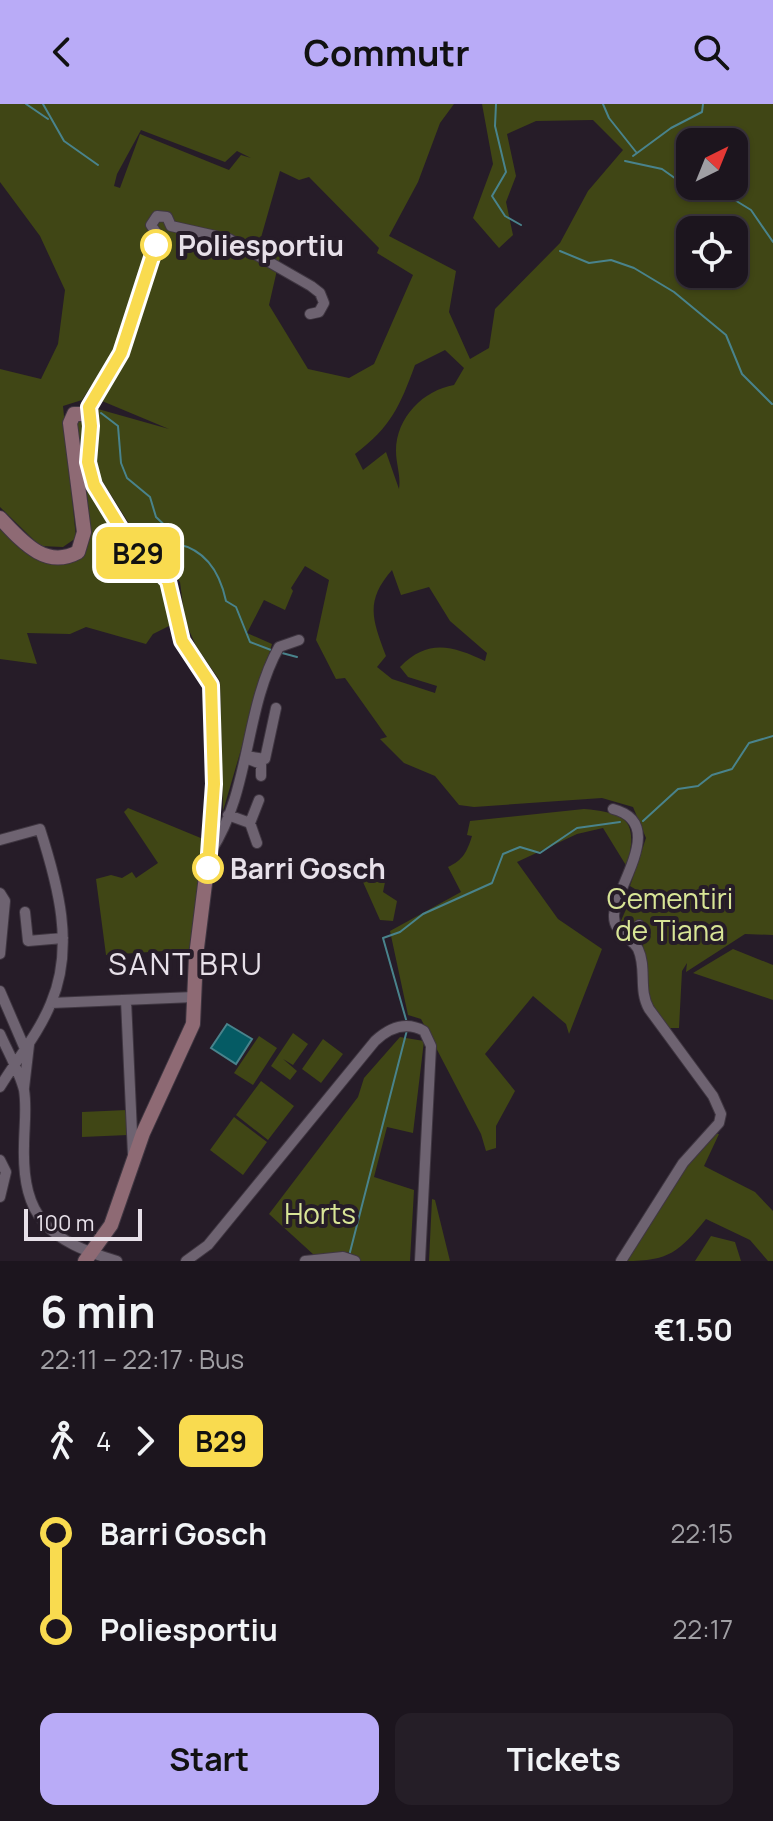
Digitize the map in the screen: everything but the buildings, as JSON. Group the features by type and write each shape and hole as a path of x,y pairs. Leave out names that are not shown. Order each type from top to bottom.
{"street":[{"path":"92,1259 111,1225 133,1161 193,1024 209,855 214,784 211,685 182,641 168,581 134,548 94,485 88,462 91,426 87,414 126,342 157,234 151,225 157,216 167,217 171,226"},
{"path":"157,234 166,234 171,226"},
{"path":"171,226 229,239 311,286 324,303 319,312 310,314"},
{"path":"0,518 40,554 65,557 78,552 84,532 70,423 74,414 87,414"},
{"path":"209,855 228,815 268,668 279,647 299,640"},
{"path":"246,757 265,759 276,708"},
{"path":"246,757 261,764 261,776"},
{"path":"257,843 250,823 259,800"},
{"path":"613,809 629,815 636,826 632,871 614,916 618,930 633,943 639,954 644,1000 677,1044 697,1078 713,1096 721,1114 719,1123 683,1163 621,1261"},
{"path":"228,815 250,823"},
{"path":"0,840 40,829 53,873 63,938 63,962 51,1003 0,1087"},
{"path":"0,893 5,901 0,954"},
{"path":"25,912 28,941 63,938"},
{"path":"633,943 639,925"},
{"path":"0,991 27,1046 23,1173 29,1201 48,1227 92,1259 117,1261"},
{"path":"51,1003 194,997"},
{"path":"126,1000 133,1161"},
{"path":"186,1261 208,1245 375,1041 389,1030 408,1027 426,1034 431,1049 420,1261"},
{"path":"0,1034 24,1091"},
{"path":"0,1160 6,1172 0,1197"},
{"path":"305,1261 343,1257 355,1261"}],"green space":[{"name":"Cementiri de Tiana","path":"0,104 454,104 440,123 418,182 389,236 456,271 449,312 470,359 489,348 495,309 560,243 588,191 623,150 593,120 536,121 507,134 516,176 506,202 513,235 499,248 473,218 493,164 482,104 773,104 773,935 745,934 686,972 687,963 682,971 679,1028 669,1028 649,1004 641,925 629,934 620,923 635,889 630,886 646,838 633,807 602,798 474,807 459,805 435,776 404,763 380,739 387,737 345,678 336,679 316,640 329,580 305,566 291,588 293,591 285,610 264,600 247,633 272,644 223,811 220,681 196,646 185,621 180,582 170,568 143,546 96,471 98,409 169,429 102,401 114,375 103,368 82,400 63,406 76,538 63,547 40,546 0,507 0,369 41,379 58,344 65,290 40,236 0,182","holes":["141,130 225,162 237,151 251,158 241,155 229,170 140,134 120,188 114,186 117,174","280,171 299,180 309,177 379,248 377,253 413,275 374,364 349,378 308,369 269,305 280,257 260,241","445,350 464,368 454,385 422,399 406,416 397,439 399,489 386,452 363,470 355,454 386,425 399,404 415,365","392,570 401,595 429,587 450,621 487,653 485,661 451,649 431,648 410,658 400,667 408,677 437,686 435,693 392,679 377,667 386,656 374,611 383,581"]},
{"path":"84,417 86,468 163,578 173,624 153,634 146,644 86,627 70,634 27,633 37,664 0,659 0,525 29,552 83,554 87,542 89,508 74,420"},
{"path":"128,808 208,841 193,949 106,955 96,879 111,875 122,878 132,872 136,878 158,863 124,812"},
{"path":"584,809 611,813 626,822 631,839 627,867 603,828 577,834 517,862 558,919 602,949 569,1034 566,1024 533,996 485,1054 515,1091 496,1126 496,1148 486,1151 481,1134 421,1019 408,1015 390,931 461,892 448,867 466,851 472,836 467,835 470,821"},
{"path":"380,872 385,882 383,892 397,901 393,921 380,920 363,882 373,880"},
{"path":"733,949 773,965 773,1000 693,973"},
{"path":"293,1033 308,1044 293,1065 283,1059 297,1071 290,1080 271,1066"},
{"path":"259,1036 277,1048 253,1085 234,1073"},
{"name":"Horts","path":"400,1037 424,1041 413,1133 387,1127 374,1177 414,1190 410,1261 359,1261 348,1252 314,1255 269,1214 358,1097 364,1078"},
{"path":"323,1039 343,1054 321,1083 302,1069"},
{"path":"261,1081 294,1106 268,1140 236,1115"},
{"path":"127,1110 128,1135 82,1137 82,1112"},
{"path":"234,1117 267,1142 243,1175 210,1150"},
{"path":"712,1134 719,1134 704,1166 755,1192 773,1211 773,1261 768,1261 750,1240 706,1219 672,1252 653,1259 626,1261 684,1169"},
{"path":"432,1199 435,1200 450,1261 429,1261"},
{"path":"711,1236 735,1242 741,1261 695,1261"}],"water":[{"path":"227,1024 252,1039 236,1064 211,1048"}],"waterway":[{"path":"26,104 48,119"},
{"path":"43,104 64,141 98,165"},
{"path":"496,104 495,126 506,172 492,196 505,216 521,225"},
{"path":"603,104 609,118 636,152"},
{"path":"633,156 671,128 702,112 703,104"},
{"path":"625,161 662,169 693,191 725,194 751,210 773,242"},
{"path":"560,251 589,263 611,260 634,268 674,292 726,335 742,374 772,404"},
{"path":"101,413 118,426 121,463 127,478 150,497 156,517 173,533 177,544 196,552 210,564 220,581 226,601 236,607 250,642 271,650"},
{"path":"282,653 297,657"},
{"path":"643,821 678,789 698,786 712,775 732,769 749,743 773,736"},
{"path":"407,1023 383,938 400,932 423,914 492,883 503,854 520,847 540,853 577,828 620,822"},
{"path":"349,1256 407,1030"}],"bus line":[{"name":"B29","path":"156,245 126,342 90,403 87,414 91,419 88,462 94,485 127,539 168,581 182,641 211,685 214,784 208,868"}],"place":[{"name":"Poliesportiu","path":"156,245"},
{"name":"Barri Gosch","path":"208,868"}],"district":[{"name":"SANT BRU","path":"186,963"}]}
